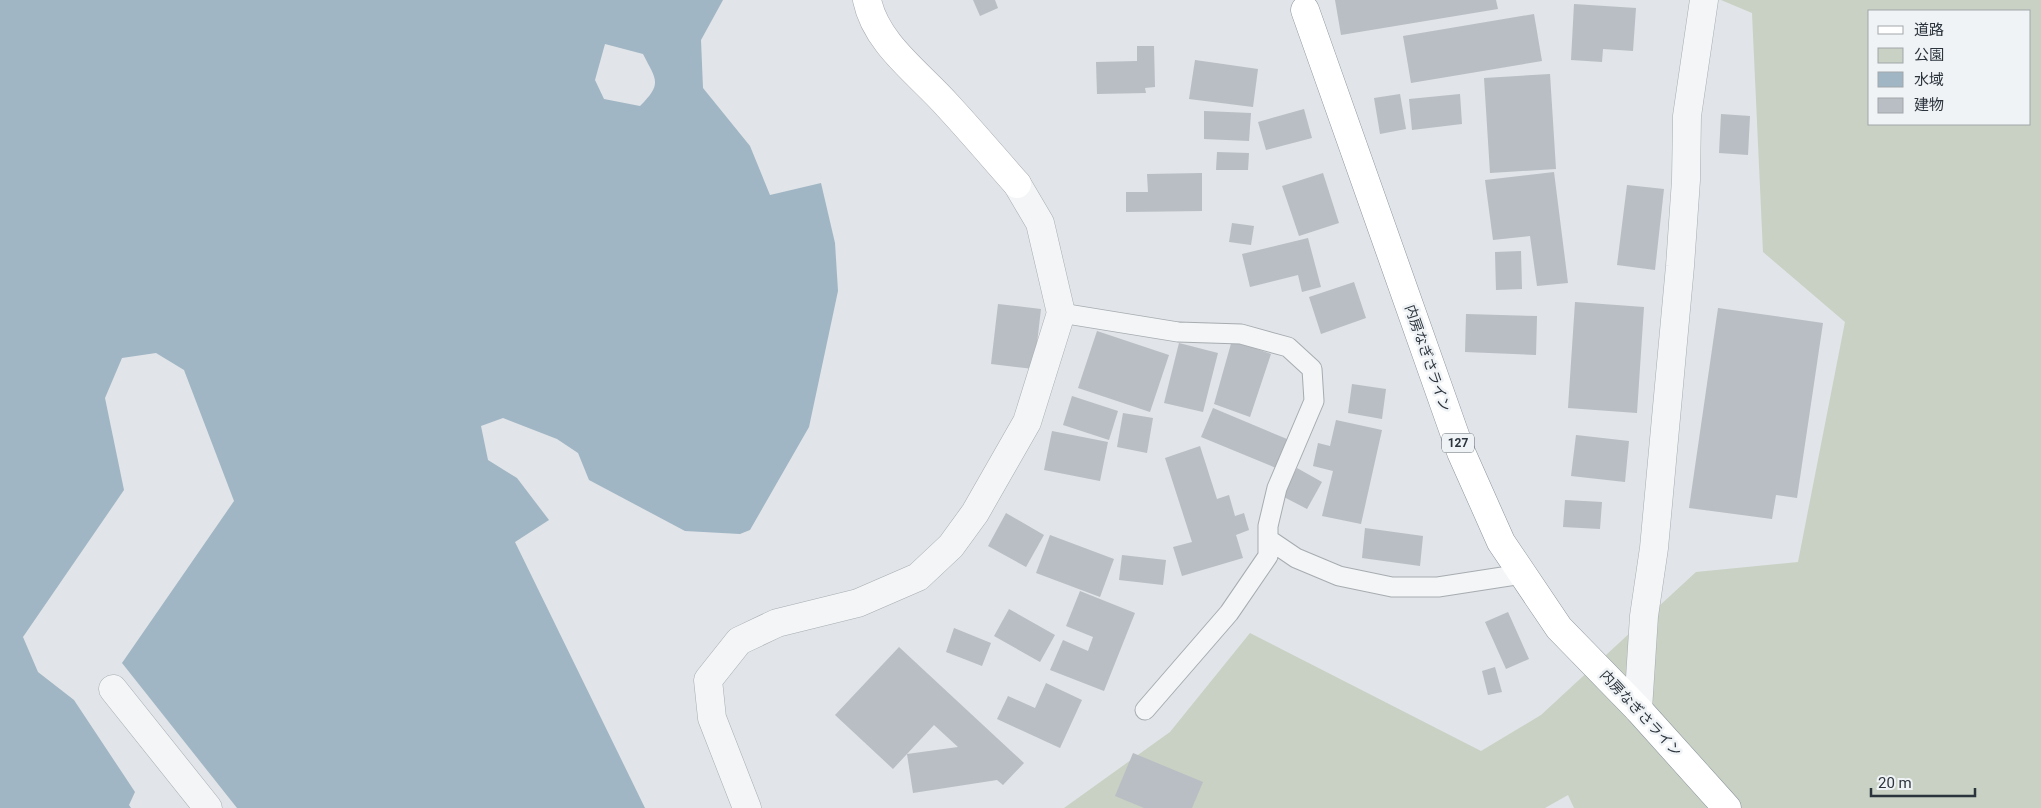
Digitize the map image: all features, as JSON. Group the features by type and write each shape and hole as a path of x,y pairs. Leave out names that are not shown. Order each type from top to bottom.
{"main road":[{"path":"867,0 870,12 891,47 947,105 1017,184"},
{"name":"内房なぎさライン","path":"1305,10 1461,452 1501,542 1559,628 1638,709 1727,808"}],"street":[{"path":"1638,709 1644,616 1654,548 1680,266 1686,180 1687,116 1704,0"},
{"path":"747,808 712,718 708,680 739,641 777,623 858,603 918,577 951,546 975,514 1027,422 1061,313 1040,223 1017,184"},
{"path":"112,689 208,808"}],"lane":[{"path":"1061,313 1178,332 1241,334 1288,346 1312,370 1314,401 1277,488 1268,526 1268,556 1230,613 1145,710"},
{"path":"1268,539 1296,558 1339,576 1392,588 1438,587 1522,574"}],"green space":[{"path":"1721,0 2041,0 2041,808 1574,808 1568,795 1545,808 1064,808 1170,732 1250,633 1481,751 1541,715 1696,572 1798,562 1845,322 1763,252 1752,13"}],"water":[{"path":"0,0 723,0 701,40 703,88 750,146 770,195 821,183 835,243 838,291 809,427 750,530 740,534 685,531 589,480 578,453 557,439 503,418 481,426 488,460 517,478 549,520 515,542 645,808 237,808 122,663 234,501 184,370 156,353 122,358 105,398 124,490 23,637 38,672 74,700 135,792 129,805 131,808 0,808","holes":["605,44 643,54 655,81 652,92 647,98 640,106 604,99 595,80"]}],"building":[{"path":"973,0 995,0 998,8 980,16"},
{"path":"1335,0 1496,0 1498,9 1341,35"},
{"path":"1574,4 1636,8 1633,51 1603,49 1602,62 1571,60"},
{"path":"1534,14 1542,61 1411,83 1403,36"},
{"path":"1137,46 1154,46 1155,87 1145,88 1146,93 1097,94 1096,62 1137,61"},
{"path":"1195,60 1258,69 1253,107 1189,99"},
{"path":"1550,74 1556,169 1490,173 1484,78"},
{"path":"1400,94 1406,129 1380,134 1374,98"},
{"path":"1460,94 1462,124 1412,130 1409,99"},
{"path":"1304,109 1312,138 1266,150 1258,122"},
{"path":"1204,111 1251,113 1249,141 1204,139"},
{"path":"1721,114 1750,116 1748,155 1719,153"},
{"path":"1217,152 1249,153 1248,170 1216,170"},
{"path":"1554,172 1568,283 1537,286 1530,236 1493,240 1485,180"},
{"path":"1202,173 1202,211 1126,212 1126,192 1148,192 1147,174"},
{"path":"1323,173 1339,223 1299,236 1282,186"},
{"path":"1627,185 1664,189 1655,270 1617,265"},
{"path":"1232,223 1254,226 1251,245 1229,242"},
{"path":"1308,238 1321,287 1302,292 1298,275 1250,287 1242,254"},
{"path":"1521,251 1522,289 1496,290 1495,252"},
{"path":"1354,282 1366,318 1321,334 1309,297"},
{"path":"1575,302 1644,307 1637,413 1568,408"},
{"path":"998,304 1041,309 1034,369 991,364"},
{"path":"1718,308 1823,323 1797,498 1776,495 1772,519 1689,508"},
{"path":"1466,314 1537,316 1536,355 1465,352"},
{"path":"1097,331 1169,355 1150,412 1078,388"},
{"path":"1232,340 1271,354 1250,417 1214,404"},
{"path":"1179,343 1218,353 1203,412 1164,403"},
{"path":"1352,384 1386,389 1382,419 1348,413"},
{"path":"1072,396 1118,411 1109,440 1063,425"},
{"path":"1213,408 1287,439 1276,468 1201,437"},
{"path":"1123,413 1153,418 1147,453 1117,447"},
{"path":"1336,420 1382,430 1361,524 1322,516 1333,471 1313,466 1318,443 1330,446"},
{"path":"1052,431 1108,442 1100,481 1044,470"},
{"path":"1576,435 1629,441 1625,482 1571,476"},
{"path":"1200,446 1217,499 1229,495 1235,516 1244,513 1249,530 1236,535 1243,558 1182,576 1173,547 1192,542 1165,458"},
{"path":"1297,468 1322,482 1307,509 1282,496"},
{"path":"1565,500 1602,502 1600,529 1563,527"},
{"path":"1006,513 1044,535 1026,567 988,546"},
{"path":"1365,528 1423,536 1420,566 1362,558"},
{"path":"1050,535 1114,559 1100,597 1036,573"},
{"path":"1122,555 1166,560 1163,585 1119,580"},
{"path":"1080,591 1135,613 1104,691 1050,670 1063,640 1088,651 1093,637 1066,626"},
{"path":"1009,609 1055,635 1040,662 994,636"},
{"path":"1508,612 1529,659 1506,669 1485,622"},
{"path":"954,628 991,643 982,666 946,652"},
{"path":"899,647 1024,763 1003,785 997,780 913,793 907,754 958,747 934,725 893,769 835,715"},
{"path":"1495,667 1502,692 1488,695 1482,671"},
{"path":"1046,683 1082,700 1060,748 997,719 1008,696 1035,708"},
{"path":"1133,753 1203,782 1192,808 1144,808 1115,796"}]}
